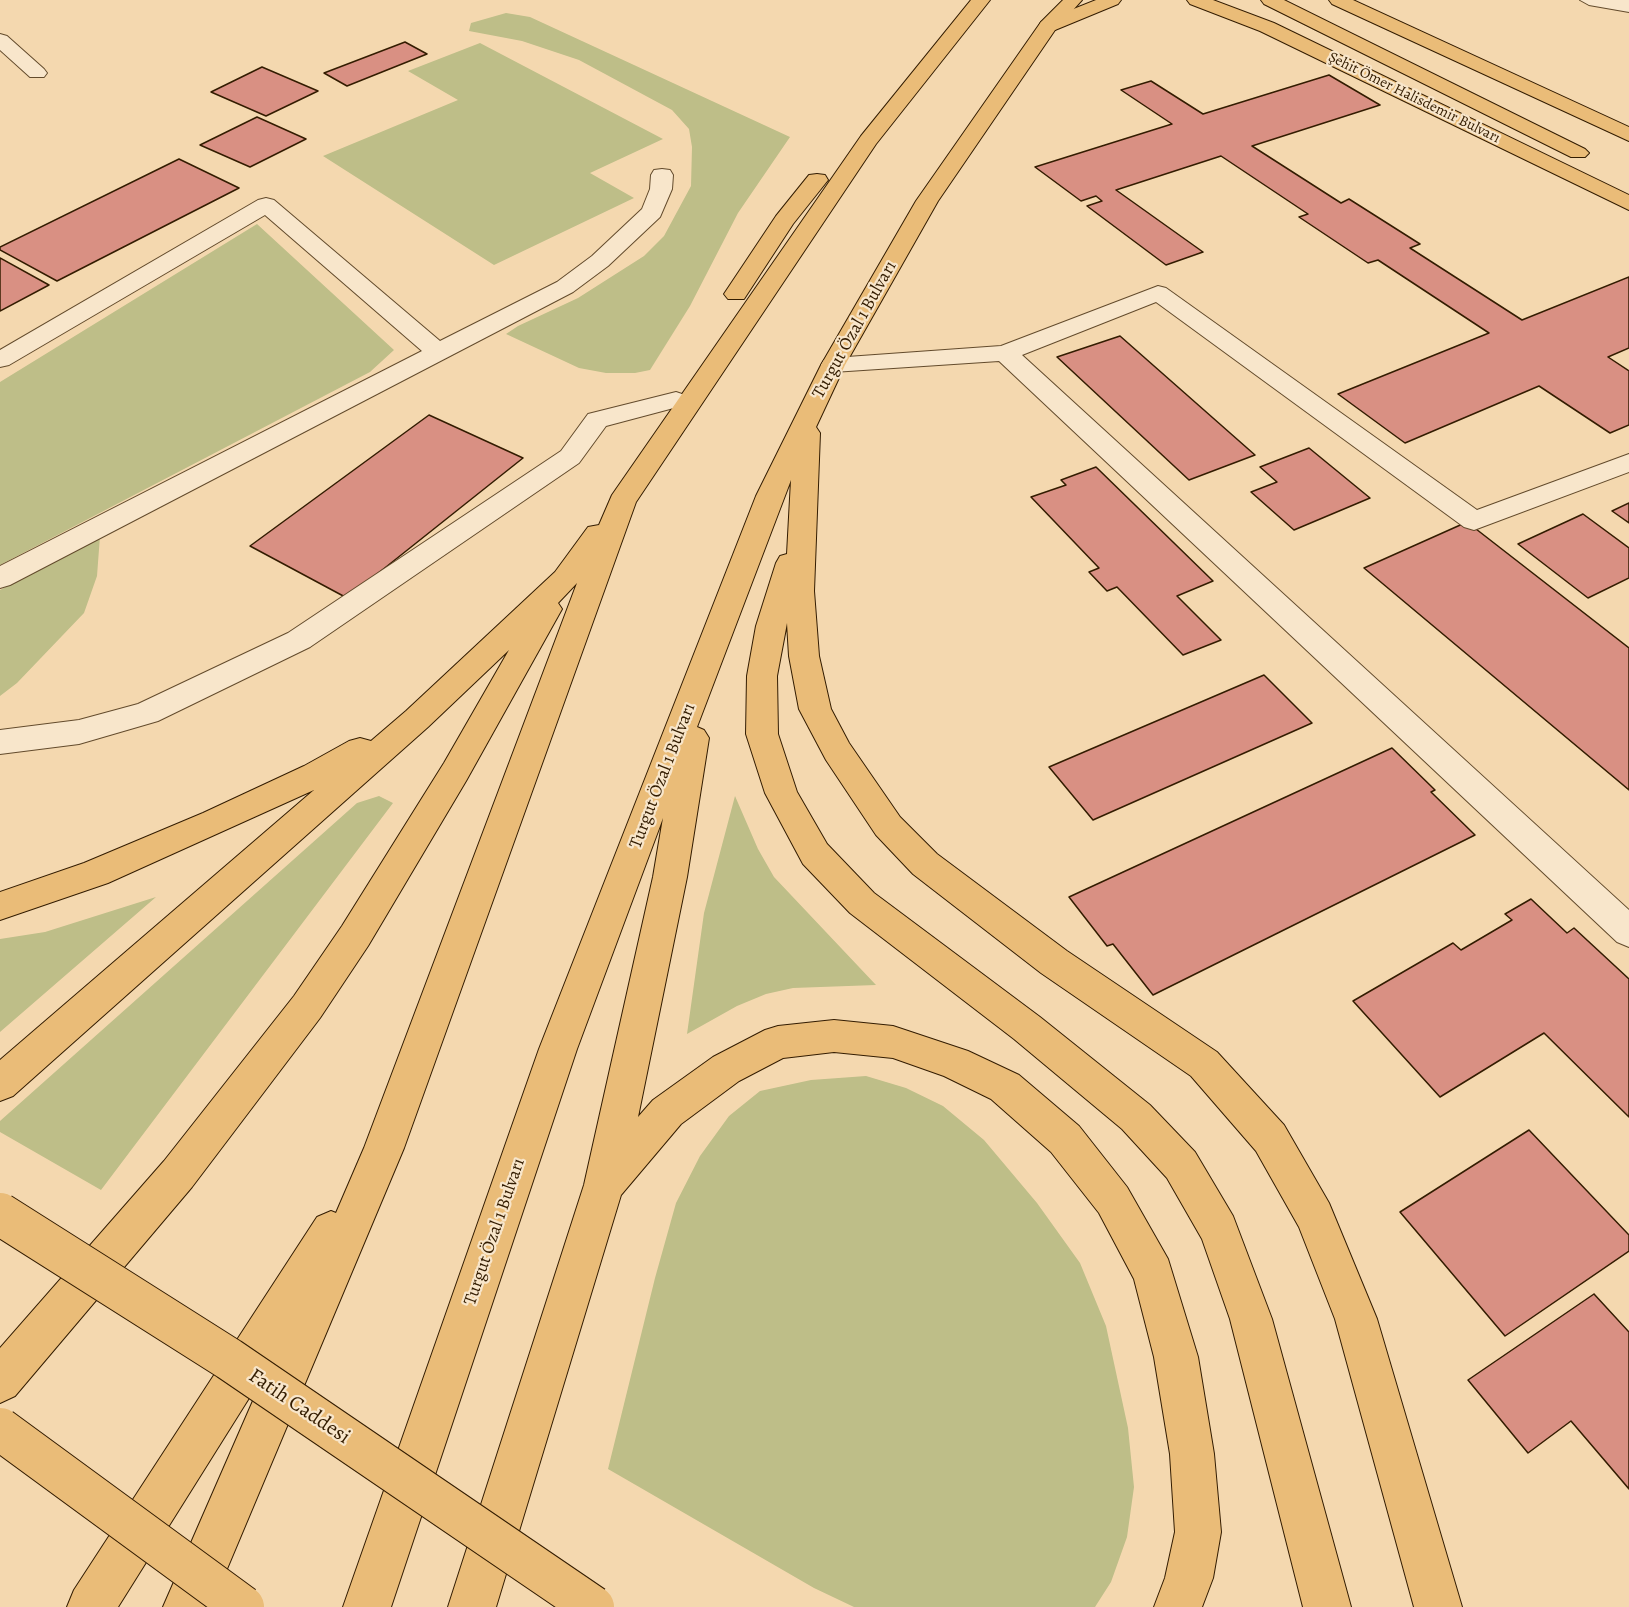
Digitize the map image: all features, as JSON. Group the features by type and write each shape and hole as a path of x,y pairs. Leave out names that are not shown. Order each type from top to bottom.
{"main road":[{"path":"187,1607 384,1149 622,501 721,316 784,221 959,0"},
{"path":"0,1381 178,1174 307,1007 355,936 444,791 565,579 622,501 868,140 981,0"},
{"name":"Turgut Özal 1 Bulvarı","path":"367,1607 558,1049 770,496 833,365 927,201 1048,26 1073,0"},
{"path":"1048,26 1112,0"},
{"name":"Şehit Ömer Halisdemir Bulvarı","path":"1196,0 1267,27 1629,203"},
{"name":"Şehit Ömer Halisdemir Bulvarı","path":"1270,0 1598,163"},
{"path":"1338,0 1629,135"},
{"path":"1380,0 1446,29"},
{"path":"808,417 800,601 804,656 815,709 837,751 888,826 926,864 1054,962 1204,1064 1269,1138 1315,1217 1356,1319 1438,1607"},
{"path":"802,524 771,626 762,676 762,734 781,793 815,854 862,903 1027,1028 1100,1087 1136,1117 1181,1165 1219,1230 1251,1319 1326,1607"},
{"path":"0,1084 417,719 565,579"},
{"path":"471,1607 604,1185 670,877 704,669"},
{"path":"0,906 96,873 215,822 315,775 417,719"},
{"path":"604,1185 667,1112 726,1070 778,1042 834,1036 893,1042 956,1063 1005,1087 1065,1139 1113,1200 1153,1273 1176,1357 1192,1454 1198,1532 1190,1578 1178,1607"},
{"path":"92,1607 384,1149"},
{"name":"Fatih Caddesi","path":"0,1214 230,1359 593,1607"},
{"path":"0,1429 243,1607"}],"street":[{"path":"1589,0 1629,6"},
{"path":"0,40 37,73"},
{"path":"0,578 565,286 600,261 652,212 661,189 662,175"},
{"path":"0,360 266,205 436,351"},
{"path":"833,365 1005,353 1158,293 1474,521 1629,462"},
{"path":"1005,353 1629,932"},
{"path":"0,742 79,732 147,713 299,640 570,456 597,420 676,400"}],"green space":[{"path":"506,13 530,17 790,137 738,213 690,306 650,370 635,373 606,373 579,368 506,334 578,298 644,256 664,236 691,186 692,147 689,129 672,110 579,60 522,41 469,31 471,23"},
{"path":"480,43 663,139 590,173 634,198 494,265 323,156 458,100 408,71"},
{"path":"257,224 394,350 370,372 0,565 0,382"},
{"path":"100,536 97,576 84,613 17,683 0,696 0,590"},
{"path":"379,796 393,803 101,1190 0,1132 0,1121 357,803"},
{"path":"735,796 758,849 774,877 876,985 793,988 766,994 737,1006 687,1034 704,913"},
{"path":"156,897 0,1032 0,939 45,932"},
{"path":"866,1076 906,1088 943,1106 984,1140 1037,1203 1080,1263 1106,1326 1128,1428 1134,1487 1127,1537 1111,1582 1095,1607 854,1607 814,1588 608,1469 676,1203 700,1156 729,1116 760,1091 811,1080"}],"building":[{"path":"405,42 427,54 347,86 324,73"},
{"path":"262,67 318,91 266,116 211,92"},
{"path":"1329,75 1380,105 1252,146 1341,203 1349,199 1420,244 1410,248 1522,320 1629,277 1629,348 1608,357 1629,371 1629,425 1610,433 1539,386 1405,443 1338,394 1489,333 1378,260 1368,263 1299,217 1308,214 1221,156 1116,190 1203,252 1166,265 1087,206 1102,201 1096,196 1081,201 1035,167 1172,124 1121,90 1151,81 1203,114"},
{"path":"257,117 306,139 250,167 200,145"},
{"path":"179,159 239,188 57,281 0,250 0,247"},
{"path":"0,258 49,285 0,311"},
{"path":"1120,336 1255,455 1189,480 1057,357"},
{"path":"429,415 523,458 347,598 250,546"},
{"path":"1309,448 1370,498 1294,530 1251,492 1277,482 1260,467"},
{"path":"1096,467 1213,581 1177,596 1221,640 1183,655 1117,587 1107,591 1089,572 1099,568 1031,497 1066,485 1061,480"},
{"path":"1629,503 1629,523 1612,511"},
{"path":"1583,514 1629,548 1629,578 1588,598 1518,544"},
{"path":"1467,522 1629,648 1629,790 1364,568"},
{"path":"1264,675 1312,723 1093,820 1049,767"},
{"path":"1392,748 1435,790 1431,792 1475,835 1153,995 1113,944 1107,946 1069,897"},
{"path":"1531,899 1567,933 1574,928 1629,979 1629,1117 1544,1033 1440,1097 1353,1001 1453,943 1461,950 1512,920 1505,914"},
{"path":"1529,1130 1629,1235 1629,1251 1505,1336 1400,1212"},
{"path":"1594,1294 1629,1332 1629,1489 1571,1421 1528,1453 1468,1380"}]}
